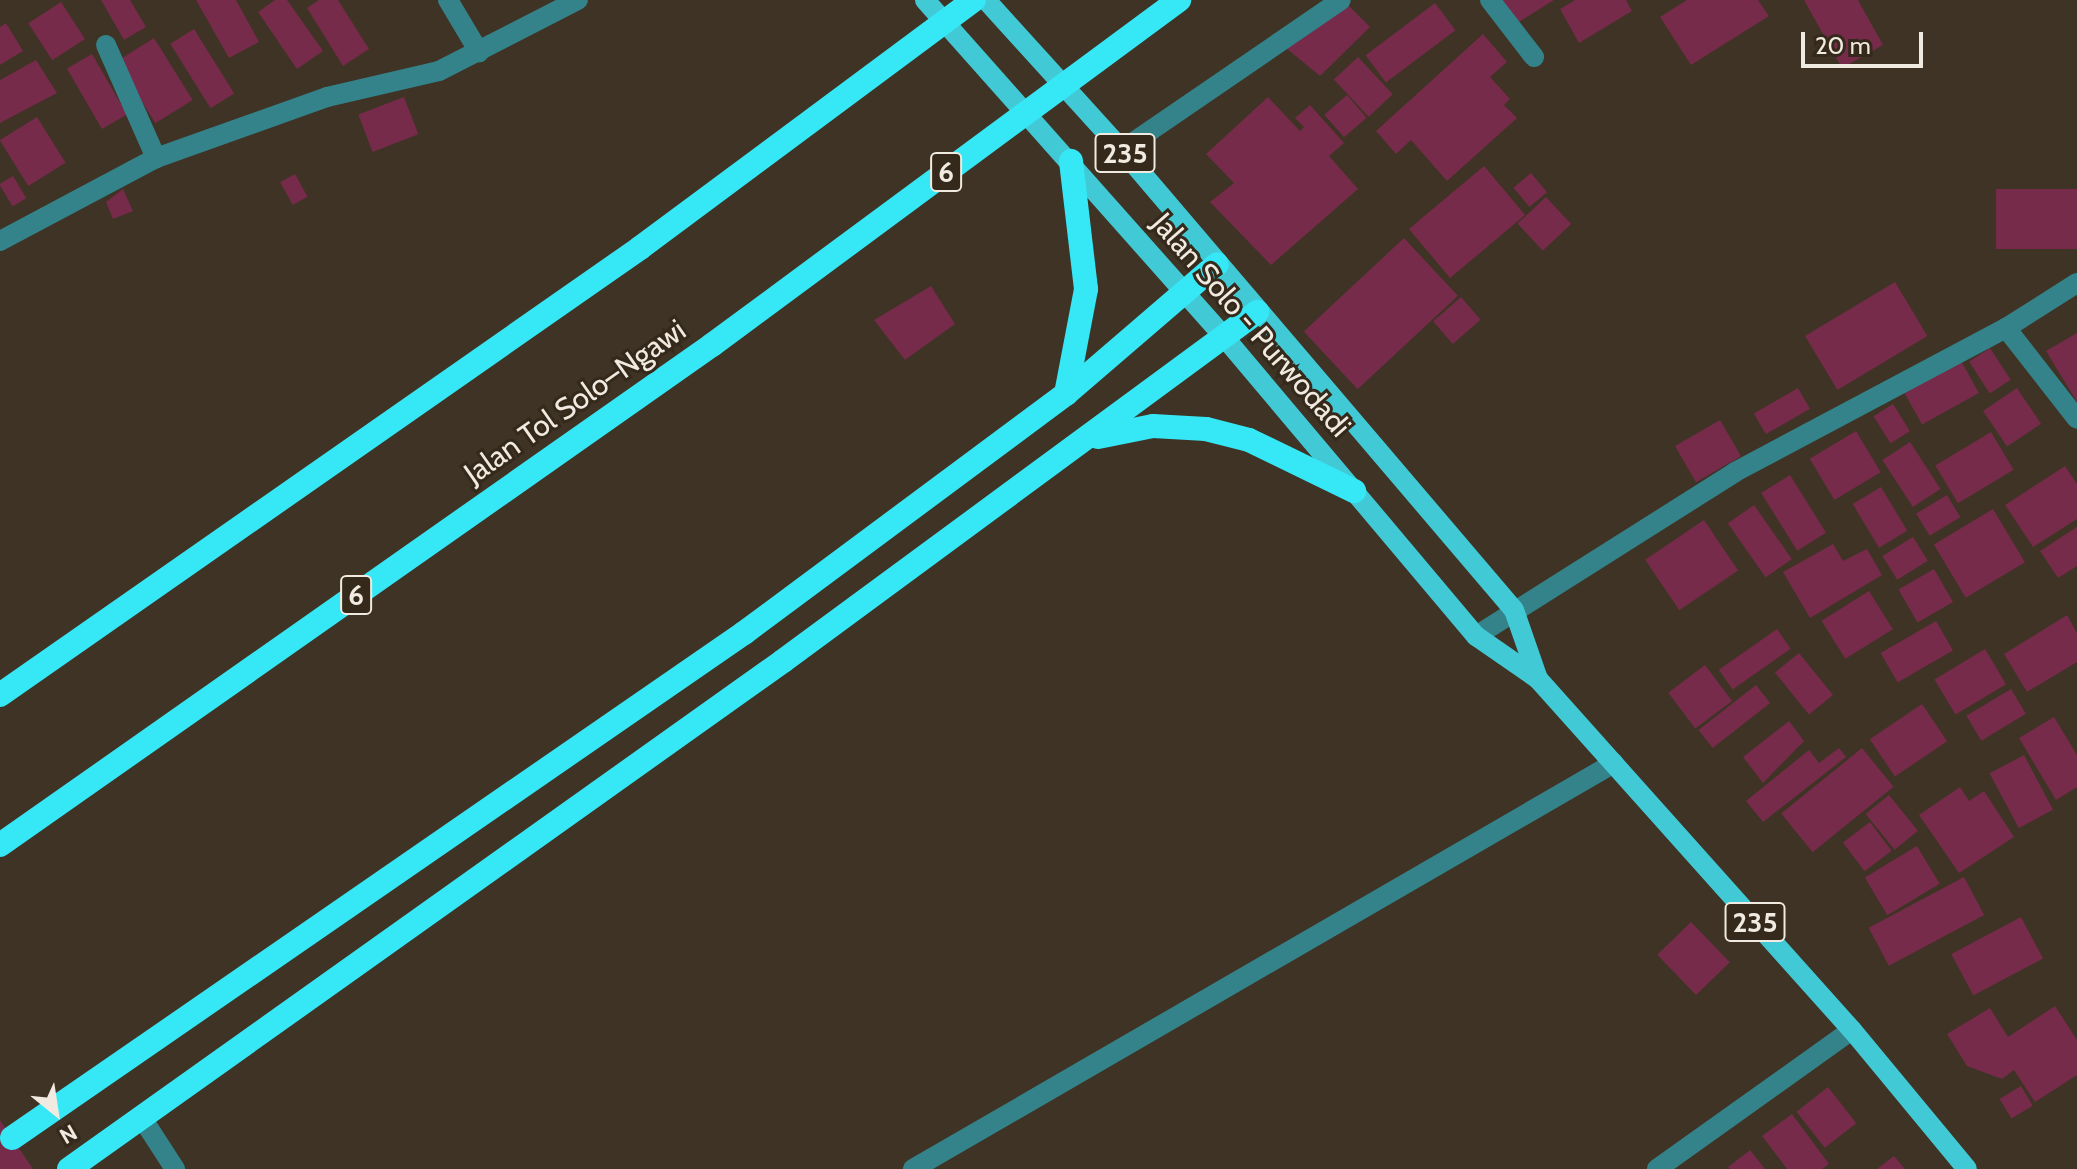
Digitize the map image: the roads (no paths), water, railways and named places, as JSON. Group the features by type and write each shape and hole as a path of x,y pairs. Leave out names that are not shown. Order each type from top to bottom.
{"highway":[{"path":"0,695 640,248 974,0"},
{"name":"Jalan Tol Solo–Ngawi","path":"0,845 712,345 1179,0"},
{"path":"1066,394 1086,289 1071,161"},
{"path":"12,1138 744,633 1066,394 1217,264"},
{"path":"69,1169 1089,439 1257,312"},
{"path":"1089,439 1153,426 1206,429 1249,440 1354,491"}],"main road":[{"name":"Jalan Solo - Purwodadi","path":"925,0 1225,338 1476,636 1538,679 1852,1030 1967,1169"},
{"name":"Jalan Solo - Purwodadi","path":"986,0 1122,150 1405,487 1514,610 1538,679"}],"street":[{"path":"448,0 479,52"},
{"path":"0,241 156,158 327,97 439,71 578,0"},
{"path":"1122,150 1341,0"},
{"path":"1490,0 1534,57"},
{"path":"106,45 156,158"},
{"path":"1476,636 1735,472 2006,328 2077,283"},
{"path":"2006,328 2077,419"},
{"path":"913,1169 1614,763"},
{"path":"1657,1169 1852,1030"},
{"path":"142,1118 175,1169"}]}
